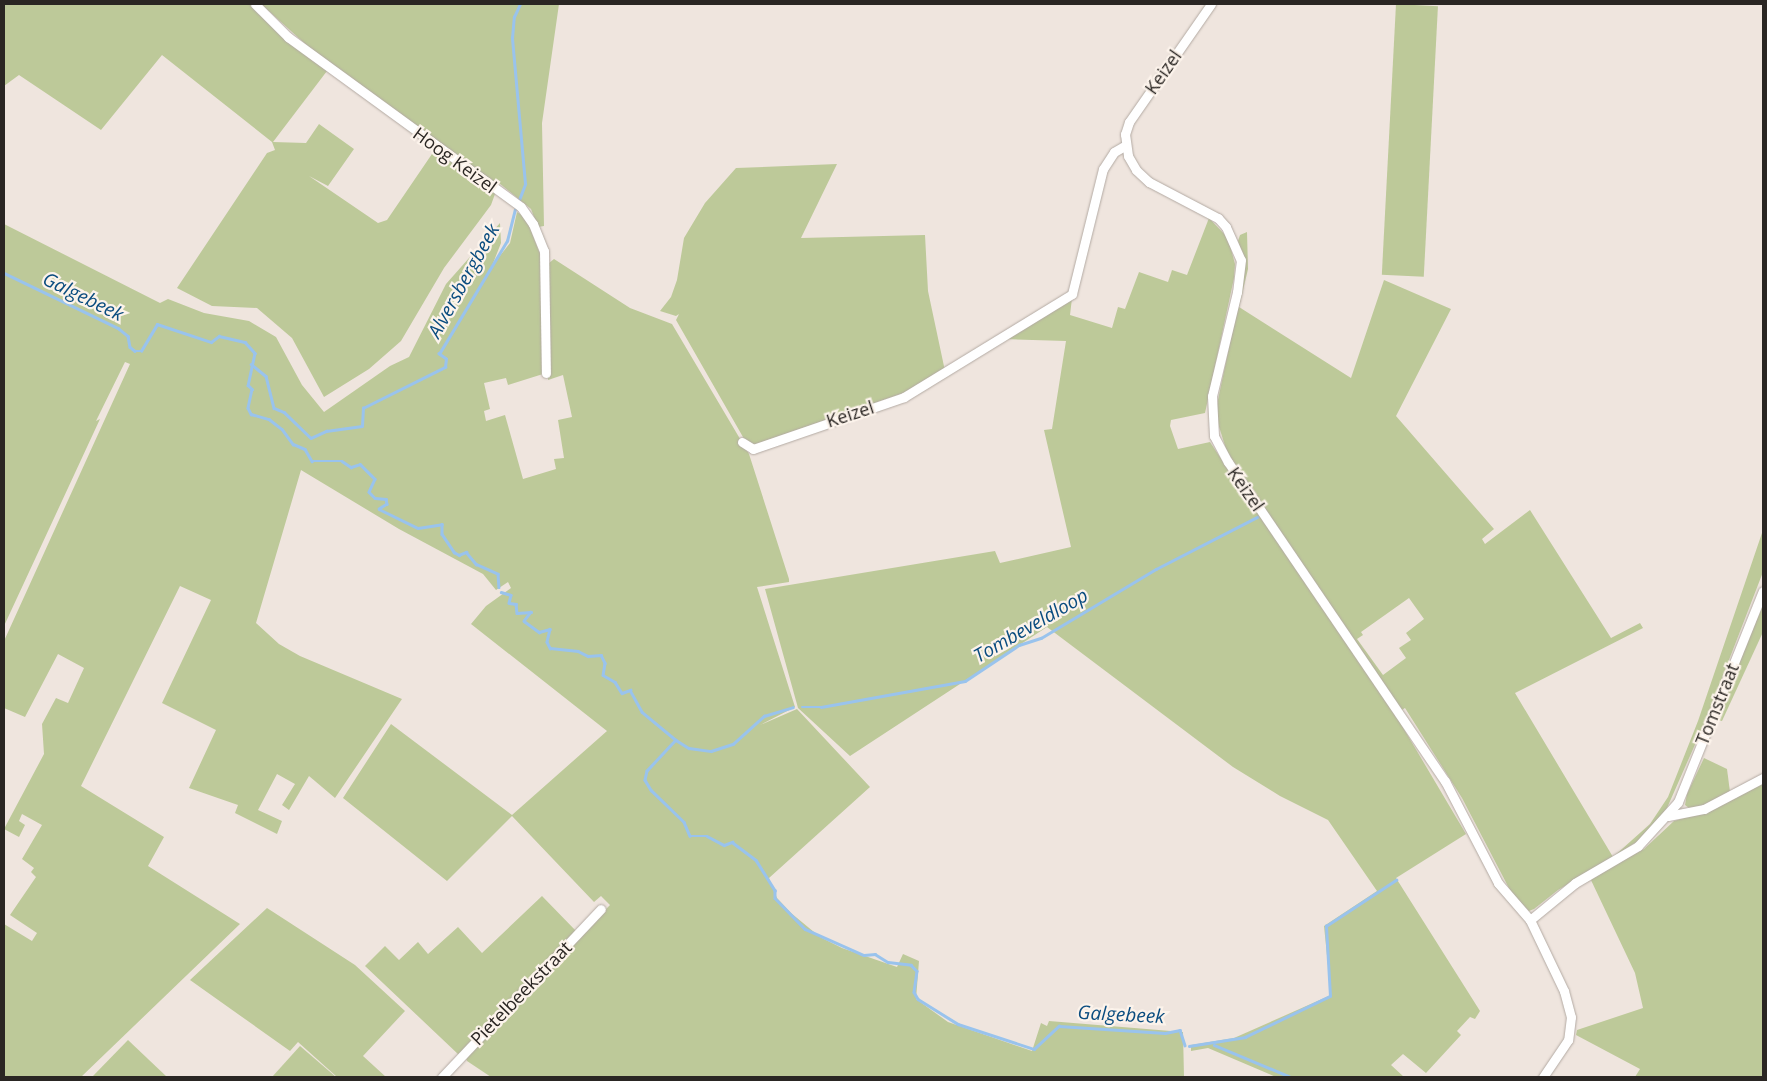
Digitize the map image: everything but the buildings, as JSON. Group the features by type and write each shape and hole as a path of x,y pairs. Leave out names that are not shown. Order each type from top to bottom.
{"street":[{"name":"Hoog Keizel","path":"255,4 288,37 521,207 533,224 544,251 546,373"},
{"name":"Keizel","path":"1211,4 1129,122 1126,145 1132,165 1143,178 1218,218 1234,242 1240,260 1241,273 1212,396 1214,436 1228,462 1431,758 1507,897 1530,920"},
{"name":"Keizel","path":"742,442 753,449 904,397 1072,294 1103,169 1114,152 1126,145"},
{"name":"Tomstraat","path":"1530,920 1575,884 1638,846 1668,816 1678,802 1763,591"},
{"path":"1668,816 1704,809 1763,778"},
{"name":"Pietelbeekstraat","path":"442,1077 601,909"},
{"path":"1530,920 1564,990 1571,1017 1568,1040 1543,1077"}],"green space":[{"path":"4,4 251,4 267,22 327,71 273,142 306,143 319,124 354,149 328,186 309,176 378,223 387,220 434,151 454,164 458,158 322,59 261,4 559,4 542,123 544,226 538,227 531,209 499,183 491,205 444,268 401,341 369,369 324,397 292,338 257,308 212,306 177,288 267,153 275,150 272,142 162,55 101,130 19,75 4,86"},
{"path":"1396,4 1438,6 1424,277 1382,275"},
{"path":"837,164 801,238 925,235 928,291 945,371 912,390 757,444 747,444 676,320 679,314 676,316 660,311 671,297 677,280 684,238 705,203 736,168"},
{"path":"517,212 526,218 542,259 543,374 508,385 506,378 484,383 490,409 484,411 486,421 505,415 523,479 556,469 554,459 564,458 558,420 572,417 563,375 548,380 549,263 554,259 630,308 672,324 749,454 789,579 789,582 757,587 795,707 760,725 797,709 870,787 769,878 777,898 791,913 820,937 842,948 897,967 903,954 919,961 916,999 948,1022 1032,1051 1041,1023 1047,1026 1049,1021 1183,1032 1184,1077 491,1077 467,1061 465,1056 610,905 601,896 594,902 512,816 447,881 343,798 391,724 512,815 607,731 471,624 486,606 511,588 508,582 496,590 483,574 399,529 301,470 256,623 279,644 300,656 402,699 335,798 309,776 289,810 282,805 295,784 277,774 258,810 282,821 277,834 235,813 238,805 189,788 216,730 162,703 211,600 180,586 81,786 164,837 148,866 240,924 81,1077 4,1077 4,924 32,941 37,933 10,915 36,877 31,872 34,868 22,859 42,825 22,814 19,821 25,825 19,837 4,829 44,754 42,724 56,698 68,703 84,668 58,654 25,717 4,708 4,641 130,364 125,362 96,421 100,419 4,626 4,224 160,303 168,299 204,313 249,321 276,337 302,385 324,412 390,366 409,357 446,284 500,223 501,243 492,266 510,243"},
{"path":"1209,218 1228,238 1235,264 1234,278 1205,413 1171,420 1170,426 1178,449 1210,442 1254,509 1262,503 1227,452 1215,414 1244,276 1245,263 1238,241 1240,235 1247,232 1248,269 1239,307 1351,378 1384,280 1451,309 1396,416 1494,529 1482,539 1485,544 1530,510 1611,638 1640,623 1643,628 1515,693 1613,857 1558,890 1529,911 1512,894 1462,798 1405,708 1395,714 1466,834 1396,878 1480,1011 1475,1019 1470,1017 1457,1031 1461,1035 1426,1073 1403,1054 1391,1065 1404,1077 1276,1077 1208,1048 1191,1051 1191,1045 1234,1038 1331,995 1324,926 1377,891 1328,820 1280,796 1233,767 1047,627 850,756 798,708 765,589 995,551 1000,563 1071,547 1044,430 1052,429 1066,341 1004,339 1072,298 1070,315 1112,328 1118,307 1125,309 1139,272 1168,282 1172,270 1187,275","holes":["1409,598 1424,619 1406,633 1411,640 1399,648 1406,658 1383,675 1357,639 1363,635 1361,632"]},
{"path":"1763,530 1763,572 1705,722 1667,808 1644,837 1613,857 1650,824 1668,797 1698,721"},
{"path":"1763,602 1763,632 1722,721 1716,720"},
{"path":"1704,758 1727,769 1730,792 1706,805 1689,808 1685,805 1687,794"},
{"path":"1763,781 1763,1077 1635,1077 1640,1069 1576,1035 1577,1030 1643,1008 1635,973 1590,878 1644,849 1674,821 1704,812"},
{"path":"542,896 576,931 459,1055 365,966 385,946 399,960 418,942 428,954 458,927 482,953"},
{"path":"267,908 355,965 405,1011 363,1056 386,1077 337,1077 298,1042 290,1051 190,980"},
{"path":"128,1040 167,1077 92,1077"},
{"path":"300,1046 336,1077 272,1077"}],"waterway":[{"name":"Alversbergbeek","path":"519,200 525,184 512,38 514,17 520,4"},
{"name":"Alversbergbeek","path":"251,364 266,376 274,408 284,412 311,438 326,431 362,426 363,408 445,367 446,359 439,354 507,241 515,210"},
{"name":"Galgebeek","path":"4,273 118,328 128,336 130,347 135,351 141,351 157,324 211,342 219,336 245,342 255,353 248,385 252,389 248,408 251,414 269,419 282,429 293,444 305,449 312,461 342,461 351,467 360,464 375,479 369,492 375,498 386,499 387,504 379,509 418,528 442,524 442,534 454,552 459,555 466,552 476,564 498,574 499,587"},
{"name":"Tombeveldloop","path":"802,707 821,707 965,681 1019,645 1041,638 1156,569 1257,517"},
{"name":"Galgebeek","path":"501,592 511,595 509,603 516,604 517,613 531,612 524,621 539,632 550,629 547,642 550,648 578,651 588,656 601,655 605,663 603,675 615,682 622,693 630,690 642,712 676,740 647,771 645,780 651,790 684,822 690,836 707,836 724,845 732,842 756,860 775,890 775,898 805,929 864,955 875,954 888,962 911,965 917,971 914,992 918,999 958,1024 1034,1049 1059,1026 1165,1033 1180,1030 1185,1045"},
{"name":"Tombeveldloop","path":"676,740 689,748 711,751 733,744 764,716 793,707"},
{"name":"Galgebeek","path":"1189,1046 1245,1037 1330,996 1326,926 1396,880"},
{"path":"1214,1045 1291,1077"}]}
